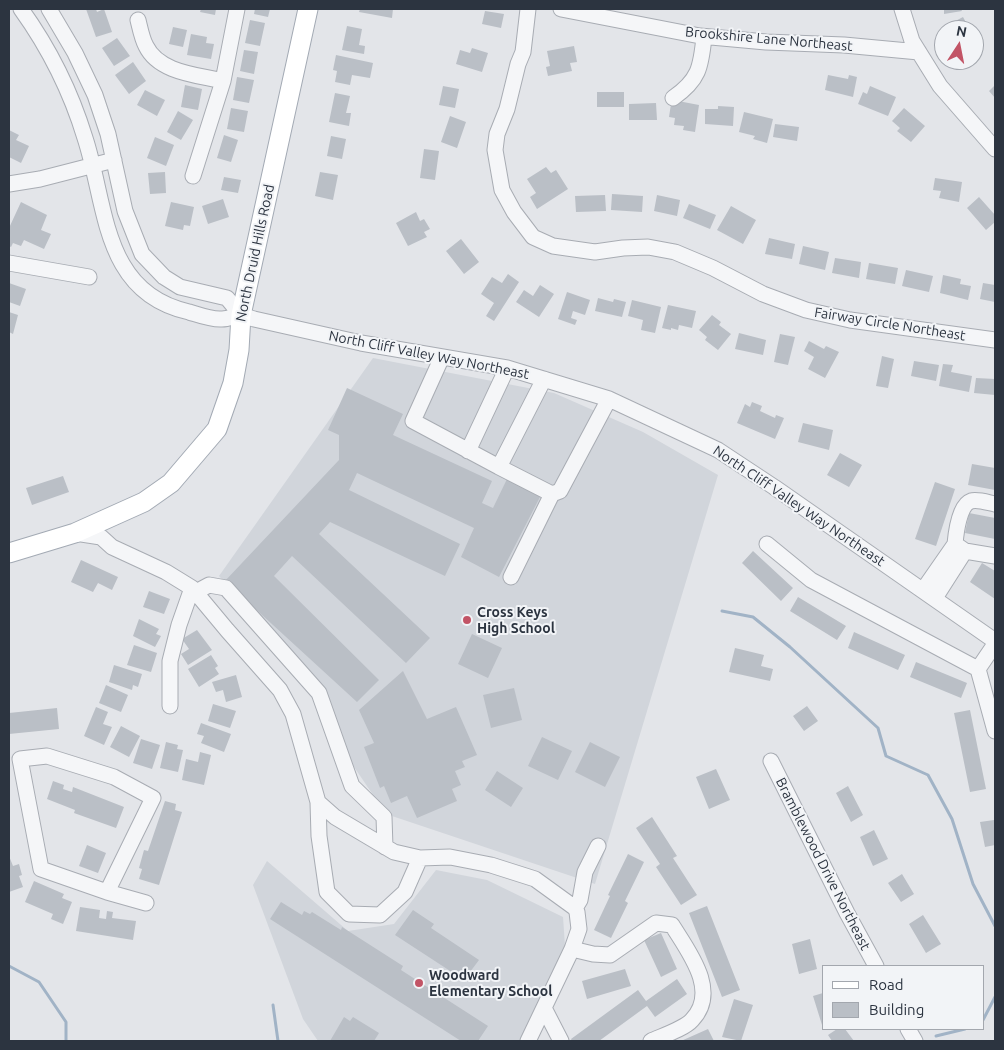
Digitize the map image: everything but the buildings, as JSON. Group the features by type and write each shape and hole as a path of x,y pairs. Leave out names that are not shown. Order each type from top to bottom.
{"main road":[{"name":"North Druid Hills Road","path":"9,553 75,533 144,502 171,483 217,428 234,383 239,350 241,315 308,9"}],"street":[{"path":"21,9 36,29 74,103 93,166 104,217 122,266 150,295 171,308 221,320 241,315 227,298 180,287 164,277 142,254 126,211 108,134 94,95 75,54 49,9"},
{"path":"192,176 223,81 237,9"},
{"name":"Fairway Circle Northeast","path":"528,9 523,52 518,64 507,109 497,134 495,150 502,190 514,212 533,237 553,246 594,252 648,247 675,252 713,268 763,294 806,310 850,320 995,340"},
{"name":"Brookshire Lane Northeast","path":"562,9 704,37 844,45 918,52"},
{"path":"902,9 912,41 940,86 995,149"},
{"path":"138,20 146,47 157,60 168,67 223,81"},
{"path":"673,98 688,88 697,73 702,57 704,37"},
{"path":"9,184 40,179 114,160"},
{"path":"9,263 89,277"},
{"name":"North Cliff Valley Way Northeast","path":"241,315 361,343 507,368 609,399 718,450 929,594 995,642"},
{"path":"442,356 413,421 552,494"},
{"path":"468,451 507,368"},
{"path":"499,467 544,379"},
{"path":"511,577 552,494 560,491 609,399"},
{"path":"929,594 960,547 958,521 965,505 974,500 995,504"},
{"path":"75,533 101,537 112,547 166,572 194,590 280,690 293,714 318,802 319,836 327,892 349,914 380,915 405,892 420,858"},
{"path":"767,544 811,580 978,669 995,731"},
{"path":"960,547 995,556"},
{"path":"194,590 209,586 226,588 319,693 352,786 384,817 385,847"},
{"path":"170,706 170,660 179,625 194,590"},
{"path":"978,669 995,642"},
{"path":"107,892 153,798 114,777 48,756 14,759 41,870 107,892 146,903"},
{"name":"Bramblewood Drive Northeast","path":"771,761 847,913 875,965"},
{"path":"318,802 335,817 394,852 420,858 450,857 491,865 534,879 575,908 579,929 572,949 528,1041"},
{"path":"575,908 580,900 586,872 598,846"},
{"path":"572,949 593,954 610,955 656,923 672,925 697,965 704,988 700,1009 692,1021 651,1041"},
{"path":"544,1008 561,1041"},
{"path":"909,1030 915,1041"}],"shaded area":[{"name":"Cross Keys High School","path":"373,358 554,393 643,432 718,475 595,884 386,814 348,758 301,664 219,576"},
{"name":"Woodward Elementary School","path":"267,861 348,931 394,924 436,870 487,880 563,917 565,946 522,1041 318,1041 303,1019 253,885"}],"waterway":[{"path":"722,611 753,617 790,647 878,728 886,756 928,775 952,819 973,884 995,926"},
{"path":"9,966 39,982 66,1022 66,1041"},
{"path":"984,1018 995,997"},
{"path":"273,1005 278,1041"},
{"path":"936,1036 961,1030"}],"place":[{"name":"Cross Keys High School","path":"467,620"},
{"name":"Woodward Elementary School","path":"419,983"}]}
